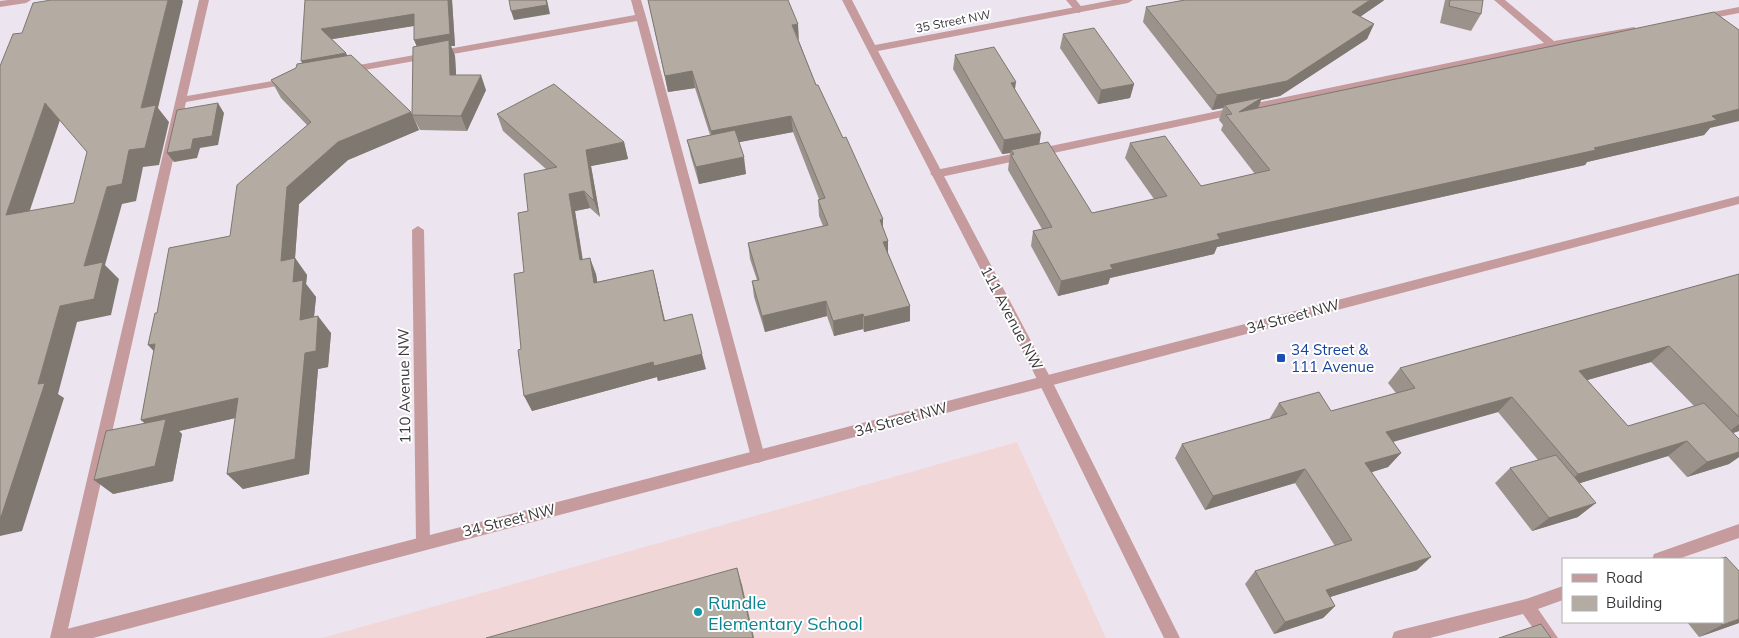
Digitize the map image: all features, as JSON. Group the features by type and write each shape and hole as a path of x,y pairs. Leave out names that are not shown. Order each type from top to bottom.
{"street":[{"path":"0,4 26,0"},
{"path":"58,638 204,0"},
{"path":"636,0 758,457"},
{"name":"111 Avenue NW","path":"847,0 1045,381 1172,638"},
{"path":"1072,0 1079,10"},
{"name":"35 Street NW","path":"872,49 1128,0"},
{"path":"1499,0 1552,44"},
{"path":"1690,19 1739,10"},
{"path":"337,72 641,17"},
{"path":"936,174 1552,44 1641,28"},
{"path":"181,100 298,79"},
{"name":"34 Street NW","path":"63,638 423,542 758,457 1739,200"},
{"name":"110 Avenue NW","path":"418,230 423,542"},
{"path":"1662,558 1739,531"},
{"path":"1400,638 1526,606 1562,593"},
{"path":"1526,606 1550,638"}],"shaded area":[{"path":"1017,442 1106,638 322,638"}],"building":[{"path":"51,0 168,0 141,108 156,105 145,148 129,150 122,184 107,187 84,266 103,262 94,299 60,306 38,384 45,383 0,517 0,66 13,34 22,33 33,3","holes":["45,103 87,152 74,203 6,215"]},
{"path":"305,0 448,0 450,34 414,40 414,14 321,29 346,53 301,61"},
{"path":"509,0 546,0 547,5 511,11"},
{"path":"648,0 788,0 798,24 792,25 816,85 818,85 843,138 846,137 883,219 880,220 888,241 883,242 910,306 864,317 863,314 833,321 826,301 762,316 752,281 759,280 748,243 828,225 818,200 825,198 791,116 711,131 692,71 665,76"},
{"path":"1185,0 1370,0 1352,12 1374,24 1287,81 1217,95 1146,7"},
{"path":"1450,0 1483,0 1481,14 1449,6"},
{"path":"1714,12 1739,30 1739,109 1712,116 1717,120 1594,148 1596,150 1217,234 1220,239 1110,265 1113,269 1061,281 1033,231 1052,227 1011,155 1014,154 1011,150 1048,142 1092,213 1167,196 1130,143 1165,136 1201,186 1270,170 1226,115 1232,114 1225,105 1263,97 1239,112"},
{"path":"1094,28 1134,84 1101,90 1063,34"},
{"path":"449,40 450,75 481,75 461,116 412,115 413,47"},
{"path":"994,47 1016,82 1011,83 1041,133 1004,140 955,55"},
{"path":"351,55 411,112 338,142 287,187 281,261 295,258 293,282 303,280 300,320 318,316 316,351 305,353 295,459 227,474 238,398 141,420 155,344 148,345 155,313 157,313 169,248 230,236 237,185 311,122 271,80 296,68 297,64"},
{"path":"554,84 624,142 586,150 594,201 584,191 569,194 580,260 590,258 594,283 653,270 664,321 692,314 702,354 654,366 653,362 524,396 518,350 521,349 514,274 524,272 518,213 528,211 524,174 557,167 497,114"},
{"path":"218,103 212,136 193,139 191,149 167,153 177,110"},
{"path":"735,130 744,157 696,167 687,140"},
{"path":"1739,274 1739,417 1669,346 1579,371 1628,426 1704,403 1739,439 1739,452 1707,462 1687,441 1578,474 1512,397 1386,432 1401,453 1365,463 1431,557 1326,590 1335,606 1285,622 1255,571 1352,540 1305,469 1213,496 1182,444 1287,414 1279,403 1319,392 1331,411 1415,388 1400,368"},
{"path":"166,419 155,466 94,480 106,431"},
{"path":"1556,455 1596,503 1549,518 1510,468"},
{"path":"1726,557 1739,571 1739,619 1722,625 1721,623 1724,623 1724,558 1722,558"},
{"path":"737,568 753,638 486,638"},
{"path":"1541,624 1551,638 1499,638"}],"place":[{"name":"34 Street & 111 Avenue","path":"1281,358"},
{"name":"Rundle Elementary School","path":"698,612"}]}
